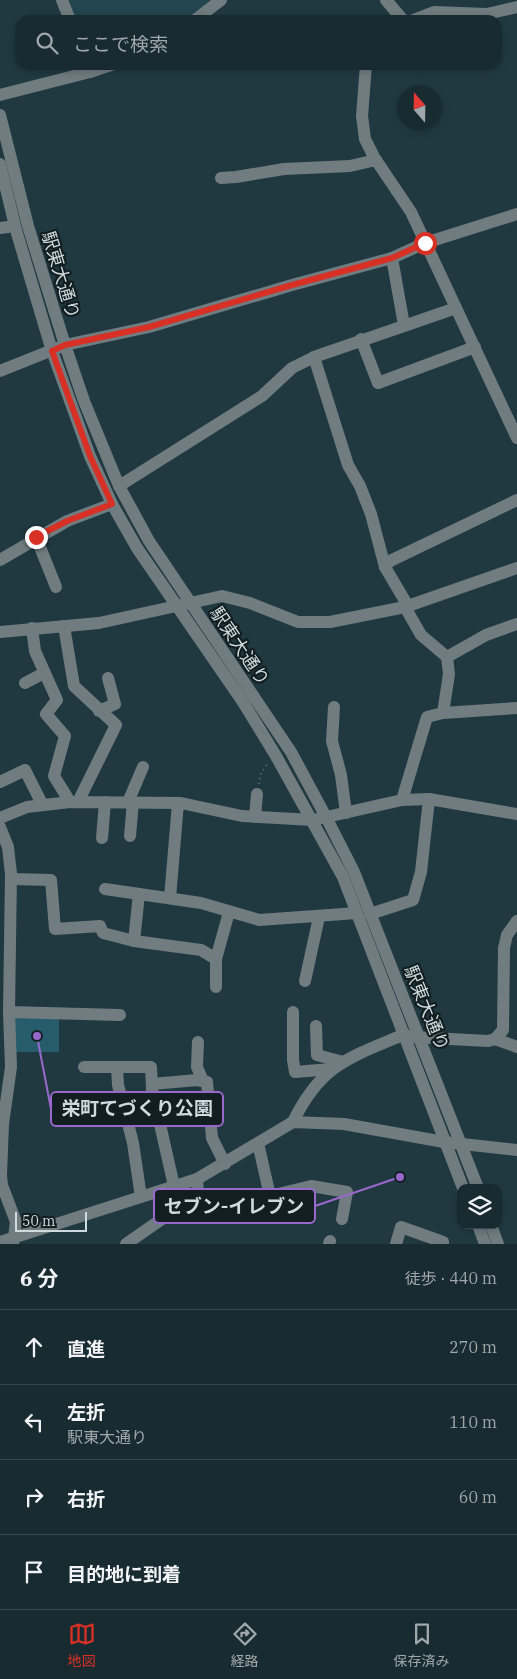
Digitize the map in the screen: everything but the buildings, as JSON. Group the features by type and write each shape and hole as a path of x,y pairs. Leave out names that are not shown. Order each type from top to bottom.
{"street":[{"path":"62,0 68,15"},
{"path":"202,15 221,0"},
{"path":"386,0 399,15"},
{"path":"426,15 434,12 487,14 517,7"},
{"path":"0,94 82,70"},
{"path":"366,70 362,116 365,139 376,160 411,212 517,438"},
{"name":"駅東大通り","path":"0,115 28,226 65,345 84,401 119,486 184,604 276,756 343,876 461,1184"},
{"path":"221,178 236,178 284,168 350,166 376,160"},
{"name":"駅東大通り","path":"0,164 16,230 52,351 90,456 112,504 137,548 184,604 291,752 326,817 354,872 477,1184"},
{"path":"0,372 65,345 149,327 283,287 392,258 425,243 517,214"},
{"path":"392,258 404,325"},
{"path":"119,486 262,396 292,368 314,357 361,339 456,308"},
{"path":"361,339 378,383 475,348"},
{"path":"314,357 348,465 360,486 371,514 385,567 421,635 447,657 449,674 442,713"},
{"path":"385,567 390,560 517,500"},
{"path":"0,560 36,537 67,521 112,504"},
{"path":"36,537 56,587"},
{"path":"0,632 99,623 222,596 250,603 298,622 330,622 407,606 517,568"},
{"path":"447,657 486,635 517,624"},
{"path":"64,626 74,686 116,725 74,802"},
{"path":"32,628 35,651 57,700 46,714 65,736 54,776 74,802"},
{"path":"25,684 44,672"},
{"path":"99,711 115,704 108,678"},
{"path":"334,707 332,741 341,775 346,813"},
{"path":"402,800 427,717 442,713 517,708"},
{"path":"130,836 131,802 143,767"},
{"path":"0,782 24,770 42,804"},
{"path":"256,816 257,794"},
{"path":"0,818 42,804 74,802 178,802 214,808 242,816 313,820 402,800 429,800 517,814"},
{"path":"370,914 413,900 421,872 429,800"},
{"path":"102,838 105,802"},
{"path":"170,898 178,802"},
{"path":"0,827 8,847 5,924 11,1067 3,1124 1,1166 2,1185 16,1222 13,1241"},
{"path":"7,871 51,880 55,929 100,926 103,933 134,941 201,950 216,959"},
{"path":"105,889 201,903 259,920 319,918 357,913"},
{"path":"134,941 139,894"},
{"path":"216,988 216,959 229,912"},
{"path":"305,981 319,918"},
{"path":"293,1122 305,1097 331,1070 352,1056 405,1035 488,1041 494,1039 503,1030 504,948 507,935 517,921"},
{"path":"9,1012 120,1016"},
{"path":"294,1012 293,1060 296,1072 331,1070"},
{"path":"316,1026 317,1055 343,1062"},
{"path":"494,1039 517,1047"},
{"path":"198,1042 197,1066 203,1081"},
{"path":"84,1066 151,1067 152,1084 174,1186"},
{"path":"117,1067 118,1085 133,1143 141,1197"},
{"path":"152,1084 197,1080 207,1082 212,1138 225,1164"},
{"path":"0,1242 13,1241 197,1179 293,1122 344,1124 444,1142 517,1150"},
{"path":"258,1143 270,1196 310,1186 347,1192 342,1220"},
{"path":"126,1244 143,1238 198,1194 197,1179"},
{"path":"396,1244 400,1226 444,1242 443,1244"},
{"path":"479,1229 485,1244"},
{"path":"492,1229 498,1244"}],"path":[{"path":"257,794 261,773 271,759 276,756"}],"shaded area":[{"path":"66,0 216,0 197,15 72,15"},
{"path":"16,1016 59,1018 59,1052 14,1052 14,1020"}],"place":[{"name":"栄町てづくり公園","path":"37,1036"},
{"name":"セブン-イレブン","path":"400,1177"}],"route":[{"path":"36,537 67,521 112,504 90,456 52,351 65,345 149,327 241,299 392,258 425,243"}]}
